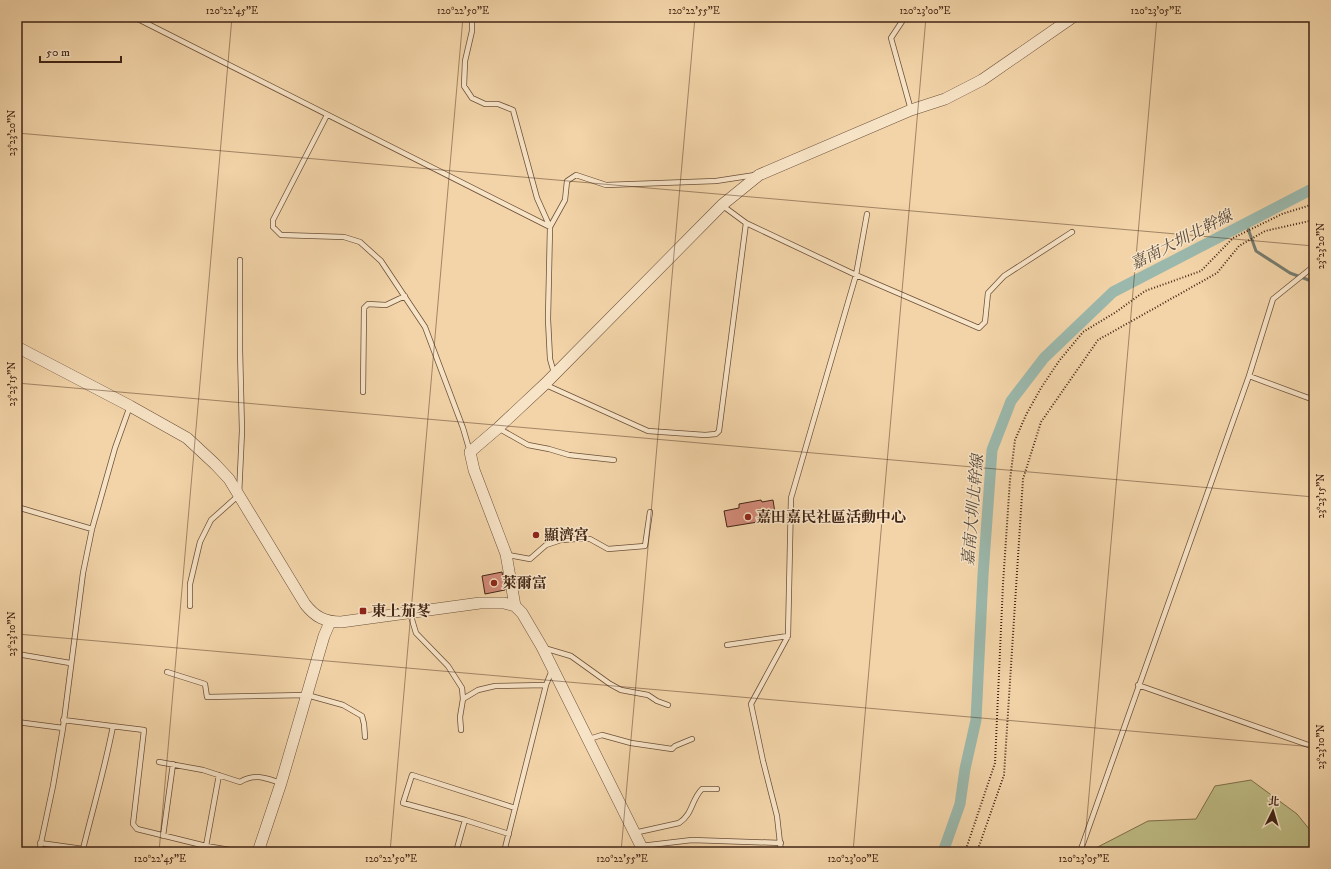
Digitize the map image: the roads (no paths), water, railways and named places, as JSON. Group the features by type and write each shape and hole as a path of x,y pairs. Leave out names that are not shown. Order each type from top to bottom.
{"street":[{"path":"643,849 529,622 515,606 506,554 474,470 470,452 545,384 722,205 759,175 911,110 945,99 982,80 1073,17"},
{"path":"17,347 130,406 187,438 198,447 229,479 305,604 320,618 330,622 354,621 480,603 504,603 515,606"},
{"path":"258,852 281,782 324,636 330,622"}],"lane":[{"path":"134,17 550,227"},
{"path":"472,17 472,31 465,61 464,86 472,98 485,104 498,104 513,110 537,198 550,227 549,346 550,359 554,375"},
{"path":"904,17 891,38 911,110"},
{"path":"326,115 273,220 273,227 281,235 344,237 360,242 381,261 425,327 463,428 470,452"},
{"path":"550,227 565,200 567,180 576,175 606,185 716,181 759,175"},
{"path":"722,205 746,223 856,275 979,328 985,322 988,293 1004,276 1072,232"},
{"path":"781,852 777,816 763,761 751,704 788,636 791,498 856,275 867,214"},
{"path":"545,384 648,431 705,435 716,434 719,431 746,223"},
{"path":"190,606 190,584 200,542 211,520 240,495 242,431 240,260"},
{"path":"1080,852 1138,685 1249,376 1273,299 1314,266"},
{"path":"363,392 364,308 368,304 386,305 405,296"},
{"path":"1249,376 1314,400"},
{"path":"39,852 53,786 83,574 92,529 115,448 130,406"},
{"path":"498,428 528,445 569,455 614,460"},
{"path":"17,507 92,529"},
{"path":"506,554 530,559 546,545 561,540 576,539 590,539 608,549 645,546 650,512"},
{"path":"410,613 416,633 448,666 462,688 463,699 460,717 461,730"},
{"path":"727,645 788,636"},
{"path":"542,647 571,656 610,684 621,690 648,695 657,701 668,705"},
{"path":"17,654 70,662"},
{"path":"504,852 546,684 553,669"},
{"path":"167,672 205,684 207,697 307,695 343,705 362,716 365,737"},
{"path":"463,699 478,690 496,686 546,684"},
{"path":"1138,685 1314,747"},
{"path":"63,720 144,730 133,824 137,829 206,846 242,852"},
{"path":"17,722 62,728"},
{"path":"40,844 82,849 96,793 108,755 113,726"},
{"path":"587,739 602,735 631,743 672,748 692,739"},
{"path":"159,762 204,770 240,782 248,777 261,777 281,782"},
{"path":"163,836 173,764"},
{"path":"206,846 219,775"},
{"path":"509,834 403,803 412,775 515,808"},
{"path":"634,833 679,823 685,819 690,812 694,800 702,788 717,789"},
{"path":"456,852 465,820"},
{"path":"643,849 692,840 780,843"}],"waterway":[{"name":"嘉南大圳北幹線","path":"943,852 960,804 965,769 976,720 983,575 992,450 1011,401 1044,358 1113,292 1314,188"},
{"path":"1246,223 1256,251 1290,273 1314,282"}],"place":[{"name":"嘉田嘉民社區活動中心","path":"748,517"},
{"name":"顯濟宮","path":"536,535"},
{"name":"萊爾富","path":"494,583"},
{"name":"東上茄苳","path":"363,611"}]}
